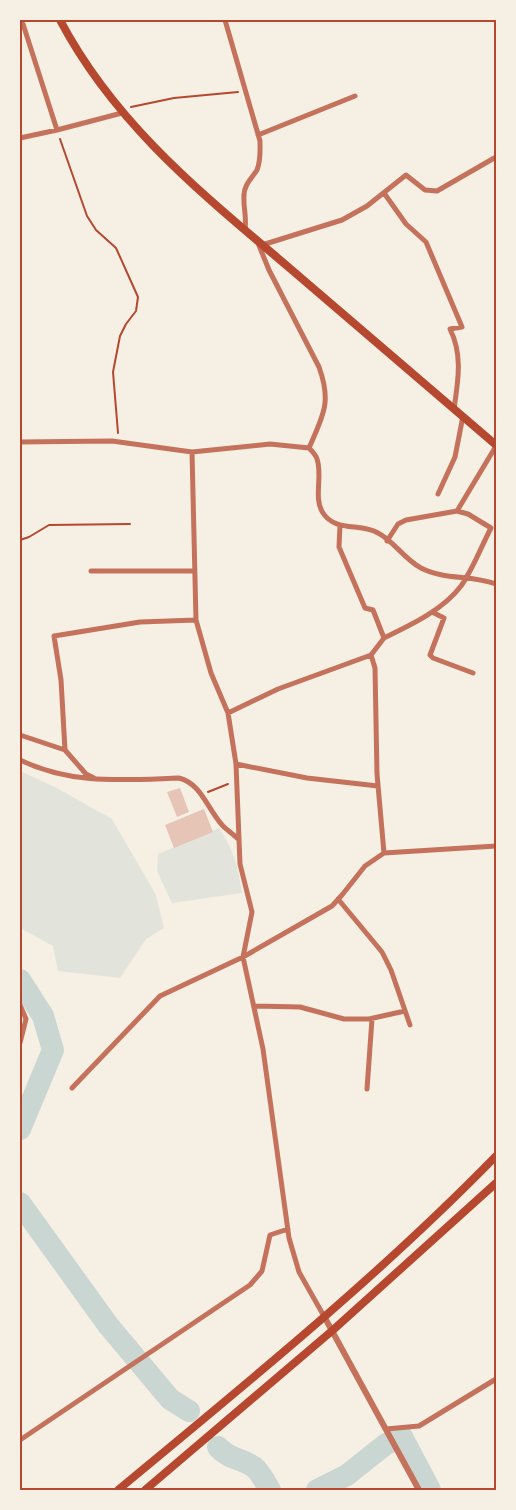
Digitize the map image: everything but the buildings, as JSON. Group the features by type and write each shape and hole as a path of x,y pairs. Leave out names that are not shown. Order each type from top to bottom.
{"highway":[{"path":"118,1491 325,1318 454,1200 496,1156"},
{"path":"145,1491 333,1330 496,1183"}],"main road":[{"path":"60,20 120,111 179,173 495,443"}],"street":[{"path":"225,20 258,135 261,156 258,168 243,195 247,217 245,230"},
{"path":"23,24 57,130"},
{"path":"258,135 355,96"},
{"path":"20,138 57,130 120,111"},
{"path":"309,448 324,413 327,395 324,382 319,367 269,270 260,243 342,220 367,206 406,175 425,190 437,191 496,157"},
{"path":"384,193 406,224 426,242 462,327 450,329 459,355 454,409"},
{"path":"438,494 455,457 463,416"},
{"path":"20,442 118,442 192,452 270,444 309,448 317,458 319,502 323,513 339,525 361,527 378,533 421,568 450,577 482,579 496,584"},
{"path":"457,511 495,443"},
{"path":"192,452 196,620 211,673 228,713 236,764 237,838 240,864 252,912 243,957 263,1049 288,1229 299,1272 333,1330 419,1491"},
{"path":"228,713 278,689 371,655 384,638 432,612 460,587 491,528 468,514 457,511 406,520 398,524 387,541"},
{"path":"339,525 339,547 364,608 373,610 384,638"},
{"path":"91,571 194,571"},
{"path":"432,612 444,618 430,655 432,658 472,673"},
{"path":"66,750 61,680 54,636 140,622 196,620"},
{"path":"371,655 375,668 378,786 384,853"},
{"path":"20,735 66,750 86,774 97,780"},
{"path":"20,760 52,774 77,779 178,778 188,780 196,786 223,826 237,838"},
{"path":"236,764 307,778 378,786"},
{"path":"72,1088 160,996 243,957 332,906 364,866 384,853 496,846"},
{"path":"338,899 382,952 391,970 410,1025"},
{"path":"20,1005 26,1019 20,1043"},
{"path":"254,1006 300,1006 344,1019 372,1019 405,1011"},
{"path":"367,1089 372,1019"},
{"path":"20,1440 250,1285 262,1270 270,1235 288,1229"},
{"path":"386,1429 419,1426 496,1379"}],"path":[{"path":"120,111 174,98 246,92"},
{"path":"57,130 87,216 96,230 116,248 138,297 136,311 120,336 113,372 118,442"},
{"path":"20,540 49,525 130,524"},
{"path":"201,794 236,781"}],"shaded area":[{"path":"20,771 55,787 112,819 156,895 164,928 146,939 120,978 58,971 53,946 20,928"},
{"path":"219,828 235,859 242,893 172,903 157,871 158,854"}],"waterway":[{"path":"20,980 43,1016 53,1050 20,1129"},
{"path":"20,1203 108,1325 170,1399 189,1411"},
{"path":"317,1490 347,1475 386,1444 402,1437 430,1490"},
{"path":"218,1447 227,1455 252,1465 270,1490"}]}
